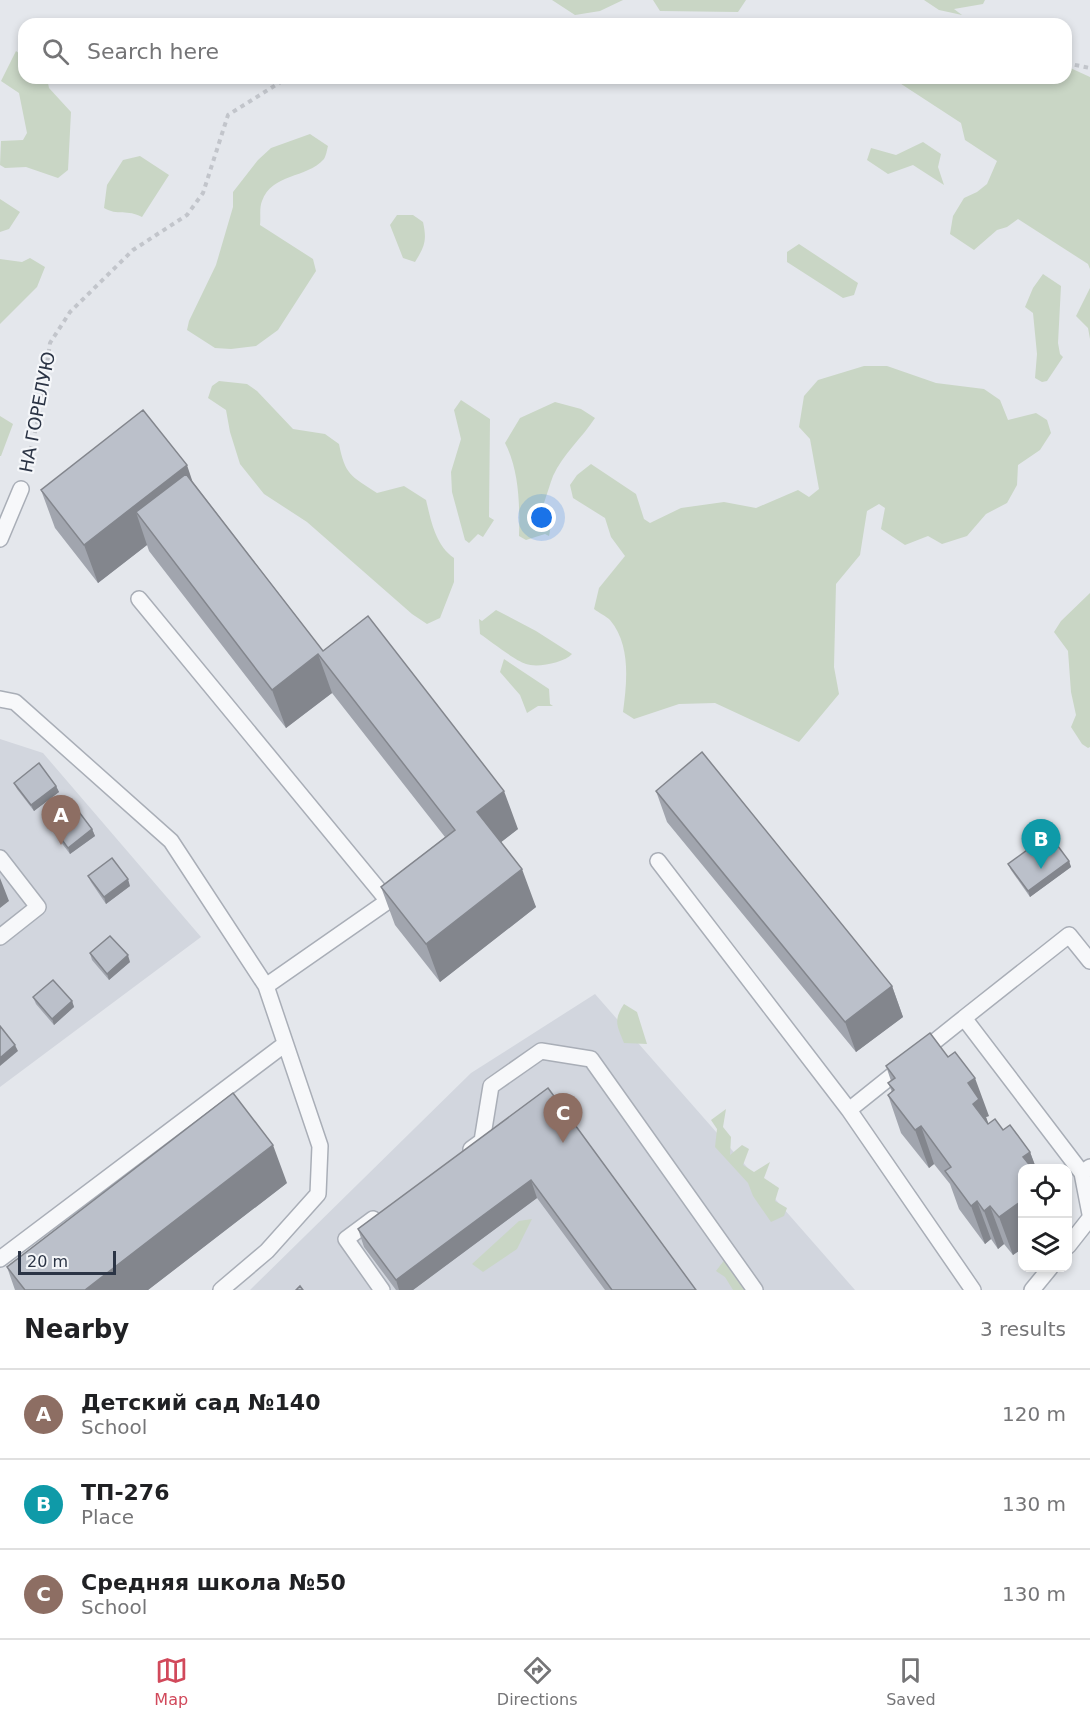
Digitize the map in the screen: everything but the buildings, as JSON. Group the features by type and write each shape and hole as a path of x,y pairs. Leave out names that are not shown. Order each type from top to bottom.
{"lane":[{"path":"0,539 21,489"},
{"path":"139,599 388,901 266,986"},
{"path":"0,699 15,702 171,841 266,986 320,1146 318,1194 267,1251 221,1290"},
{"path":"0,858 38,907 0,937"},
{"path":"658,861 849,1110 973,1290"},
{"path":"849,1110 1069,935 1090,961"},
{"path":"964,1018 1086,1170 1090,1216 1072,1241"},
{"path":"0,1259 285,1044"},
{"path":"463,1155 482,1141 492,1086 541,1051 591,1059 755,1290"},
{"path":"382,1290 346,1239 385,1211"},
{"path":"1032,1290 1047,1272"}],"path":[{"path":"1072,64 1090,68"},
{"name":"НА ГОРЕЛУЮ","path":"21,489 41,408 50,343 70,312 133,250 187,214 203,193 228,115 277,84"}],"shaded area":[{"path":"0,739 43,753 201,937 0,1087"},
{"path":"595,994 855,1290 250,1290 471,1073"}],"green space":[{"path":"552,0 623,0 600,11 575,15"},
{"path":"653,0 746,0 738,12 660,11"},
{"path":"924,0 985,0 983,4 954,9 962,15 939,10"},
{"path":"16,51 18,52 18,84 48,84 49,88 71,112 68,170 58,178 26,167 5,168 0,165 1,141 23,140 27,133 19,93 1,81"},
{"path":"1072,69 1090,77 1090,269 1088,264 1018,219 1007,227 997,230 974,250 950,234 953,216 964,198 987,184 997,161 965,140 961,123 901,84 1072,84"},
{"path":"310,134 328,146 325,158 308,170 273,185 261,204 260,225 313,259 316,271 278,330 256,346 215,348 187,330 189,321 216,265 233,207 233,192 258,160 271,148"},
{"path":"923,142 941,154 938,167 944,185 913,165 888,174 867,160 871,148 896,155"},
{"path":"140,156 169,175 142,217 132,213 113,212 104,208 107,185 123,160"},
{"path":"0,199 20,212 9,229 0,232"},
{"path":"397,215 413,215 423,222 424,243 415,262 403,258 390,225"},
{"path":"799,244 858,283 854,295 843,298 787,262 787,252"},
{"path":"30,258 45,267 37,287 0,324 0,259 22,262"},
{"path":"1043,274 1061,286 1058,343 1060,354 1063,357 1047,381 1042,382 1035,378 1037,354 1033,313 1025,307 1033,288"},
{"path":"1090,288 1090,339 1088,328 1076,316"},
{"path":"864,366 887,366 936,383 984,389 1000,400 1008,420 1036,413 1047,420 1051,433 1040,450 1018,465 1017,485 1007,503 986,514 967,536 942,544 928,536 905,545 881,529 885,508 879,504 867,511 860,555 836,584 834,667 839,694 799,742 715,703 679,704 634,719 623,712 626,664 621,641 610,620 594,609 599,588 625,556 611,537 605,518 573,498 570,485 577,475 591,464 636,494 644,519 650,523 681,508 724,502 756,508 798,490 809,497 819,489 810,439 799,427 804,396 818,380"},
{"path":"219,381 247,384 257,391 293,429 325,434 339,444 350,474 377,493 404,486 426,500 438,539 454,558 454,582 440,618 427,624 412,614 307,522 264,494 240,464 226,410 208,398 212,386"},
{"path":"461,400 490,419 489,517 494,520 483,537 478,534 469,543 465,540 452,492 451,472 461,439 454,410"},
{"path":"555,402 581,409 595,418 562,460 553,476 544,503 554,510 549,536 545,534 526,540 519,536 516,476 505,443 520,418"},
{"path":"0,416 13,424 1,456 0,456"},
{"path":"1090,593 1090,747 1088,748 1082,744 1071,727 1076,715 1071,692 1068,651 1054,632 1061,621"},
{"path":"496,610 536,631 572,654 563,660 543,665 526,664 515,659 480,634 479,619 482,621"},
{"path":"504,659 549,689 550,704 553,706 538,706 527,713 520,695 500,672"},
{"path":"624,1004 637,1012 647,1044 624,1043 617,1019"},
{"path":"726,1109 723,1127 731,1137 730,1155 742,1145 749,1149 743,1165 754,1172 770,1162 764,1178 779,1188 775,1201 787,1208 784,1216 771,1222 753,1196 748,1183 715,1147 717,1129 711,1120"},
{"path":"532,1219 517,1249 483,1272 472,1264 519,1221"},
{"path":"729,1254 762,1290 733,1290 725,1277 716,1271"}],"place":[{"name":"Детский сад №140","path":"61,845"},
{"name":"ТП-276","path":"1041,869"},
{"name":"Средняя школа №50","path":"563,1143"}]}
